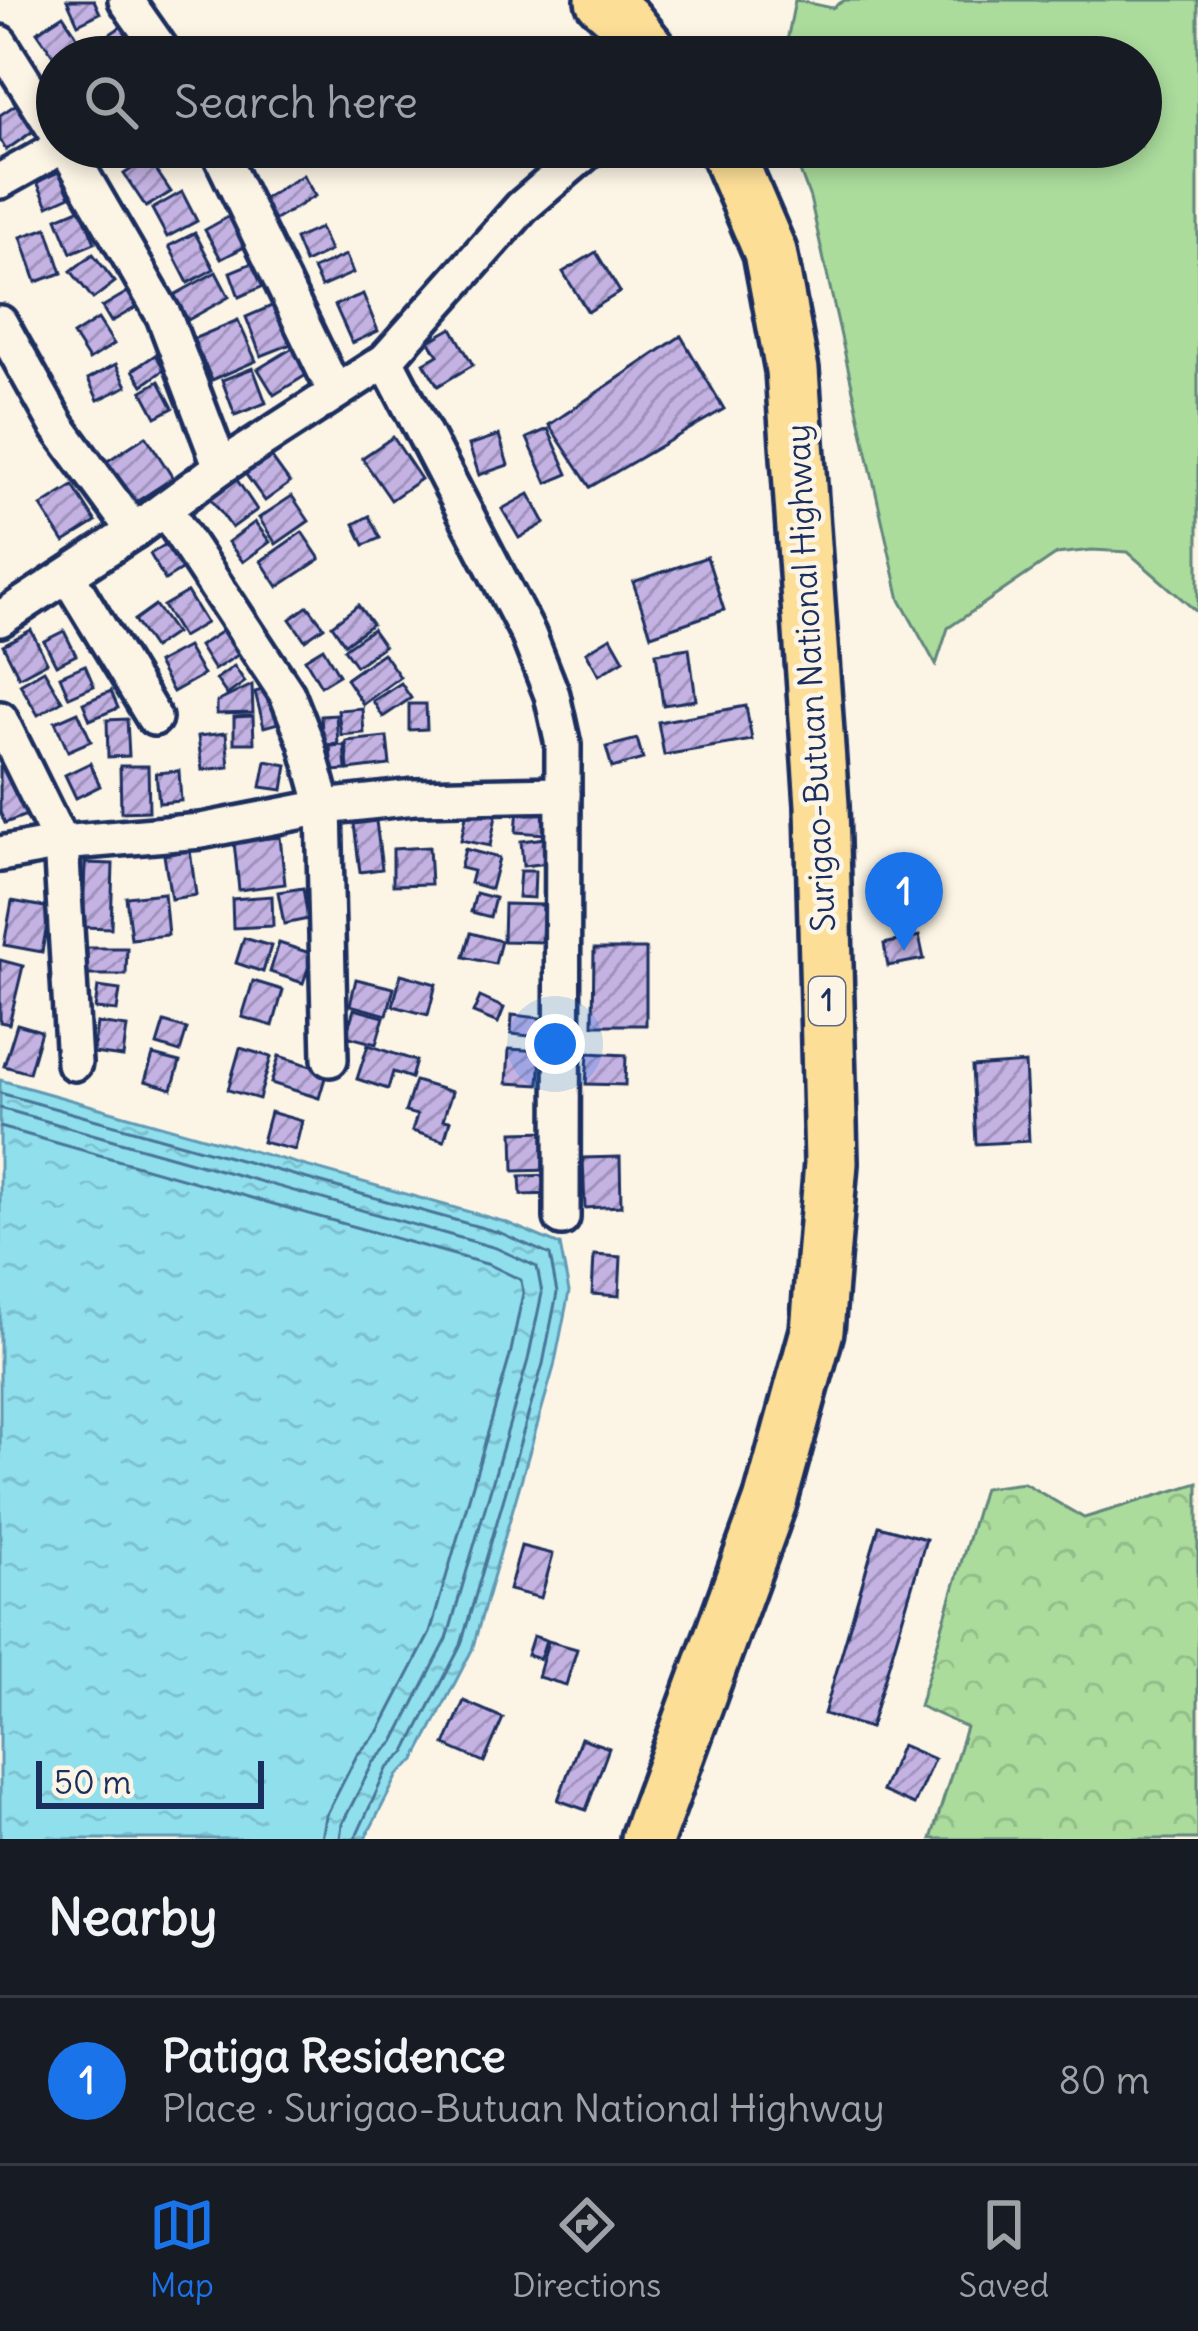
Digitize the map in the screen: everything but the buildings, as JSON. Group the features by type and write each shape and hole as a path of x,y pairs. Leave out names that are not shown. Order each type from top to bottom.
{"highway":[{"path":"602,0 638,36"},
{"name":"Surigao-Butuan National Highway","path":"646,1839 770,1502 817,1331 831,1163 821,805 792,370 770,252 734,168"}],"street":[{"path":"126,0 151,36"},
{"path":"0,43 36,100"},
{"path":"0,182 36,162"},
{"path":"76,168 164,316 220,467"},
{"path":"227,168 334,392"},
{"path":"0,619 134,531 220,467 386,360 522,207 568,168"},
{"path":"0,322 58,428 134,531"},
{"path":"386,360 528,634 552,695 559,728 562,1218"},
{"path":"165,509 287,694 306,742 324,807 330,1059"},
{"path":"68,576 154,718"},
{"path":"0,719 61,843 74,1063"},
{"path":"0,854 61,843 201,831 324,807 461,793 562,794"}],"green space":[{"path":"795,0 832,8 845,0 1198,0 1198,613 1128,552 1057,554 948,628 936,665 900,600 810,198 799,168 1162,168 1162,36 788,36"},
{"path":"1024,1483 1084,1518 1198,1483 1198,1839 931,1839 966,1727 919,1706 983,1488"}],"water":[{"path":"0,1080 505,1222 560,1245 569,1292 554,1367 472,1650 415,1760 398,1775 365,1839 0,1839"}],"place":[{"name":"Patiga Residence","path":"904,951"}]}
